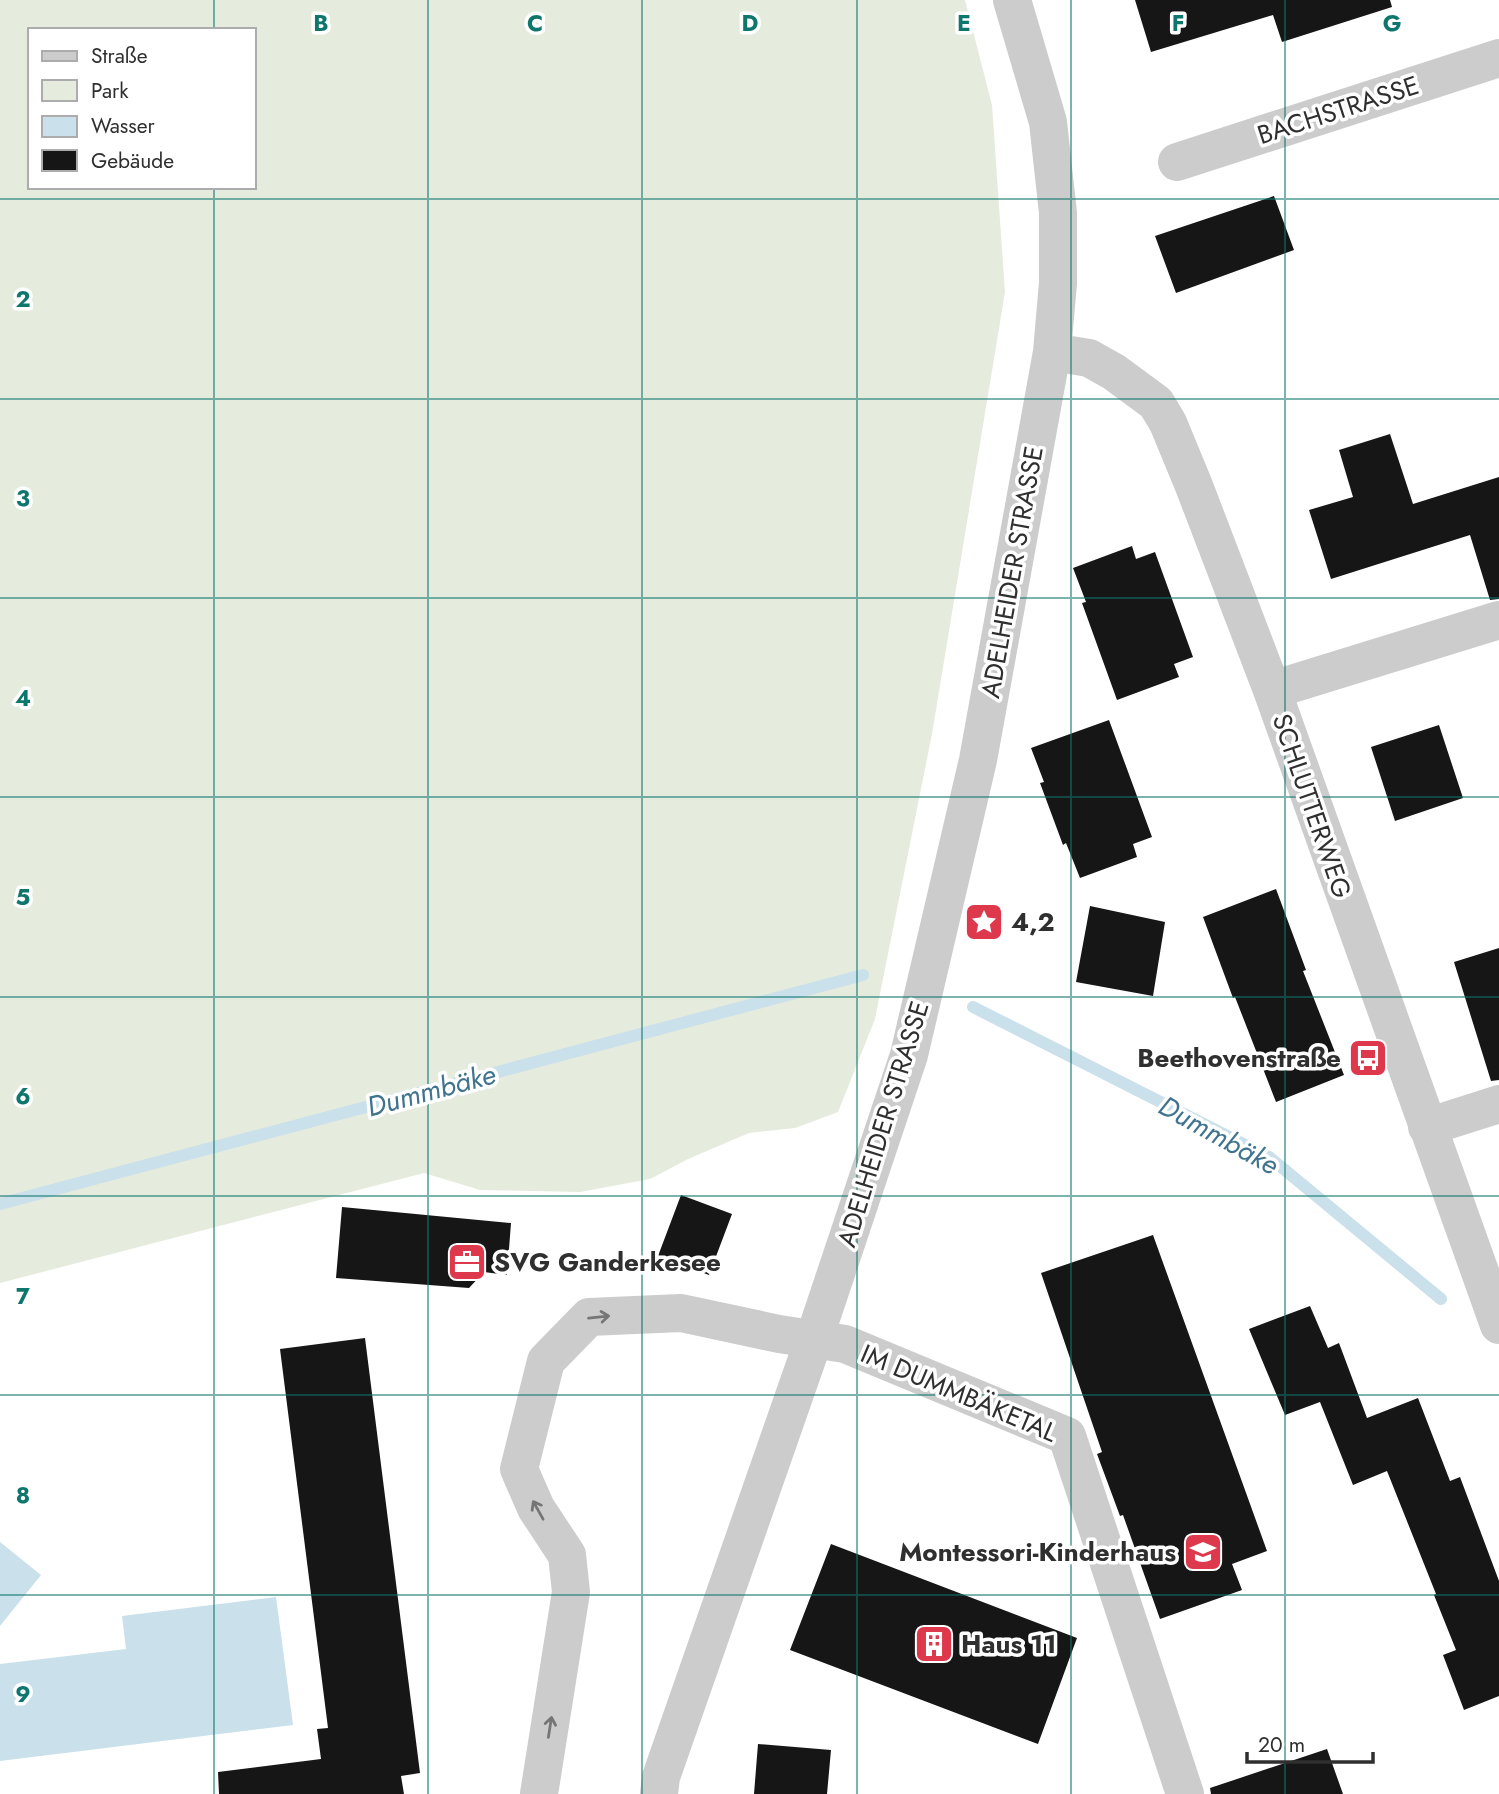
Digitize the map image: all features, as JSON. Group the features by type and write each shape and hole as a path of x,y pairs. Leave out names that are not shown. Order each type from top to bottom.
{"street":[{"name":"ADELHEIDER STRASSE","path":"659,1794 661,1777 797,1337 909,1055 978,760 1052,352 1058,283 1058,213 1048,122 1012,0"},
{"name":"BACHSTRASSE","path":"1177,162 1499,58"},
{"name":"SCHLUTTERWEG","path":"1052,352 1089,358 1129,381 1156,403 1168,422 1272,690 1499,1325"},
{"path":"1272,690 1499,621"},
{"path":"1427,1127 1499,1104"},
{"name":"IM DUMMBÄKETAL","path":"539,1794 571,1592 567,1555 536,1508 519,1469 546,1361 589,1317 681,1314 845,1344 1067,1436 1185,1794"}],"green space":[{"path":"0,0 965,0 992,105 1005,292 932,734 875,1019 838,1112 795,1128 749,1133 688,1159 650,1179 580,1192 480,1190 424,1173 0,1283"}],"water":[{"path":"0,1542 41,1575 0,1626"},
{"path":"276,1597 293,1725 0,1761 0,1664 126,1649 122,1616"}],"building":[{"path":"1135,0 1390,0 1392,7 1282,42 1273,15 1151,52"},
{"path":"1274,196 1294,250 1176,293 1155,236"},
{"path":"1390,434 1413,504 1499,477 1499,599 1490,600 1470,535 1331,579 1309,510 1353,497 1339,450"},
{"path":"1132,546 1136,559 1155,552 1193,657 1174,664 1179,677 1117,700 1082,603 1086,602 1073,568"},
{"path":"1109,720 1152,837 1133,844 1137,857 1080,878 1066,843 1063,845 1040,783 1044,782 1031,748"},
{"path":"1439,725 1463,798 1395,821 1371,747"},
{"path":"1276,889 1306,970 1303,971 1344,1075 1276,1102 1203,917"},
{"path":"1090,906 1165,922 1153,996 1076,982"},
{"path":"1499,948 1499,1080 1491,1081 1454,962"},
{"path":"681,1195 732,1214 709,1275 658,1256"},
{"path":"342,1207 511,1223 507,1275 484,1272 469,1288 336,1278"},
{"path":"1153,1235 1267,1551 1232,1564 1242,1590 1160,1619 1123,1515 1120,1516 1097,1454 1102,1452 1041,1273"},
{"path":"1310,1306 1328,1348 1339,1343 1367,1418 1418,1398 1450,1481 1460,1477 1499,1581 1499,1696 1464,1710 1443,1655 1456,1650 1387,1471 1353,1485 1320,1402 1285,1415 1249,1329"},
{"path":"365,1338 420,1773 401,1776 404,1794 219,1794 218,1772 321,1759 317,1729 328,1728 280,1349"},
{"name":"Haus 11","path":"831,1544 1077,1638 1038,1744 790,1650"},
{"path":"758,1744 831,1750 827,1794 754,1794"},
{"path":"1327,1749 1343,1794 1211,1794 1210,1788"}],"waterway":[{"name":"Dummbäke","path":"0,1204 863,975"},
{"name":"Dummbäke","path":"973,1007 1269,1157 1441,1299"}],"place":[{"name":"4,2","path":"984,922"},
{"name":"Beethovenstraße","path":"1368,1058"},
{"name":"SVG Ganderkesee","path":"467,1262"},
{"name":"Montessori-Kinderhaus","path":"1203,1552"},
{"name":"Haus 11","path":"934,1644"}]}
